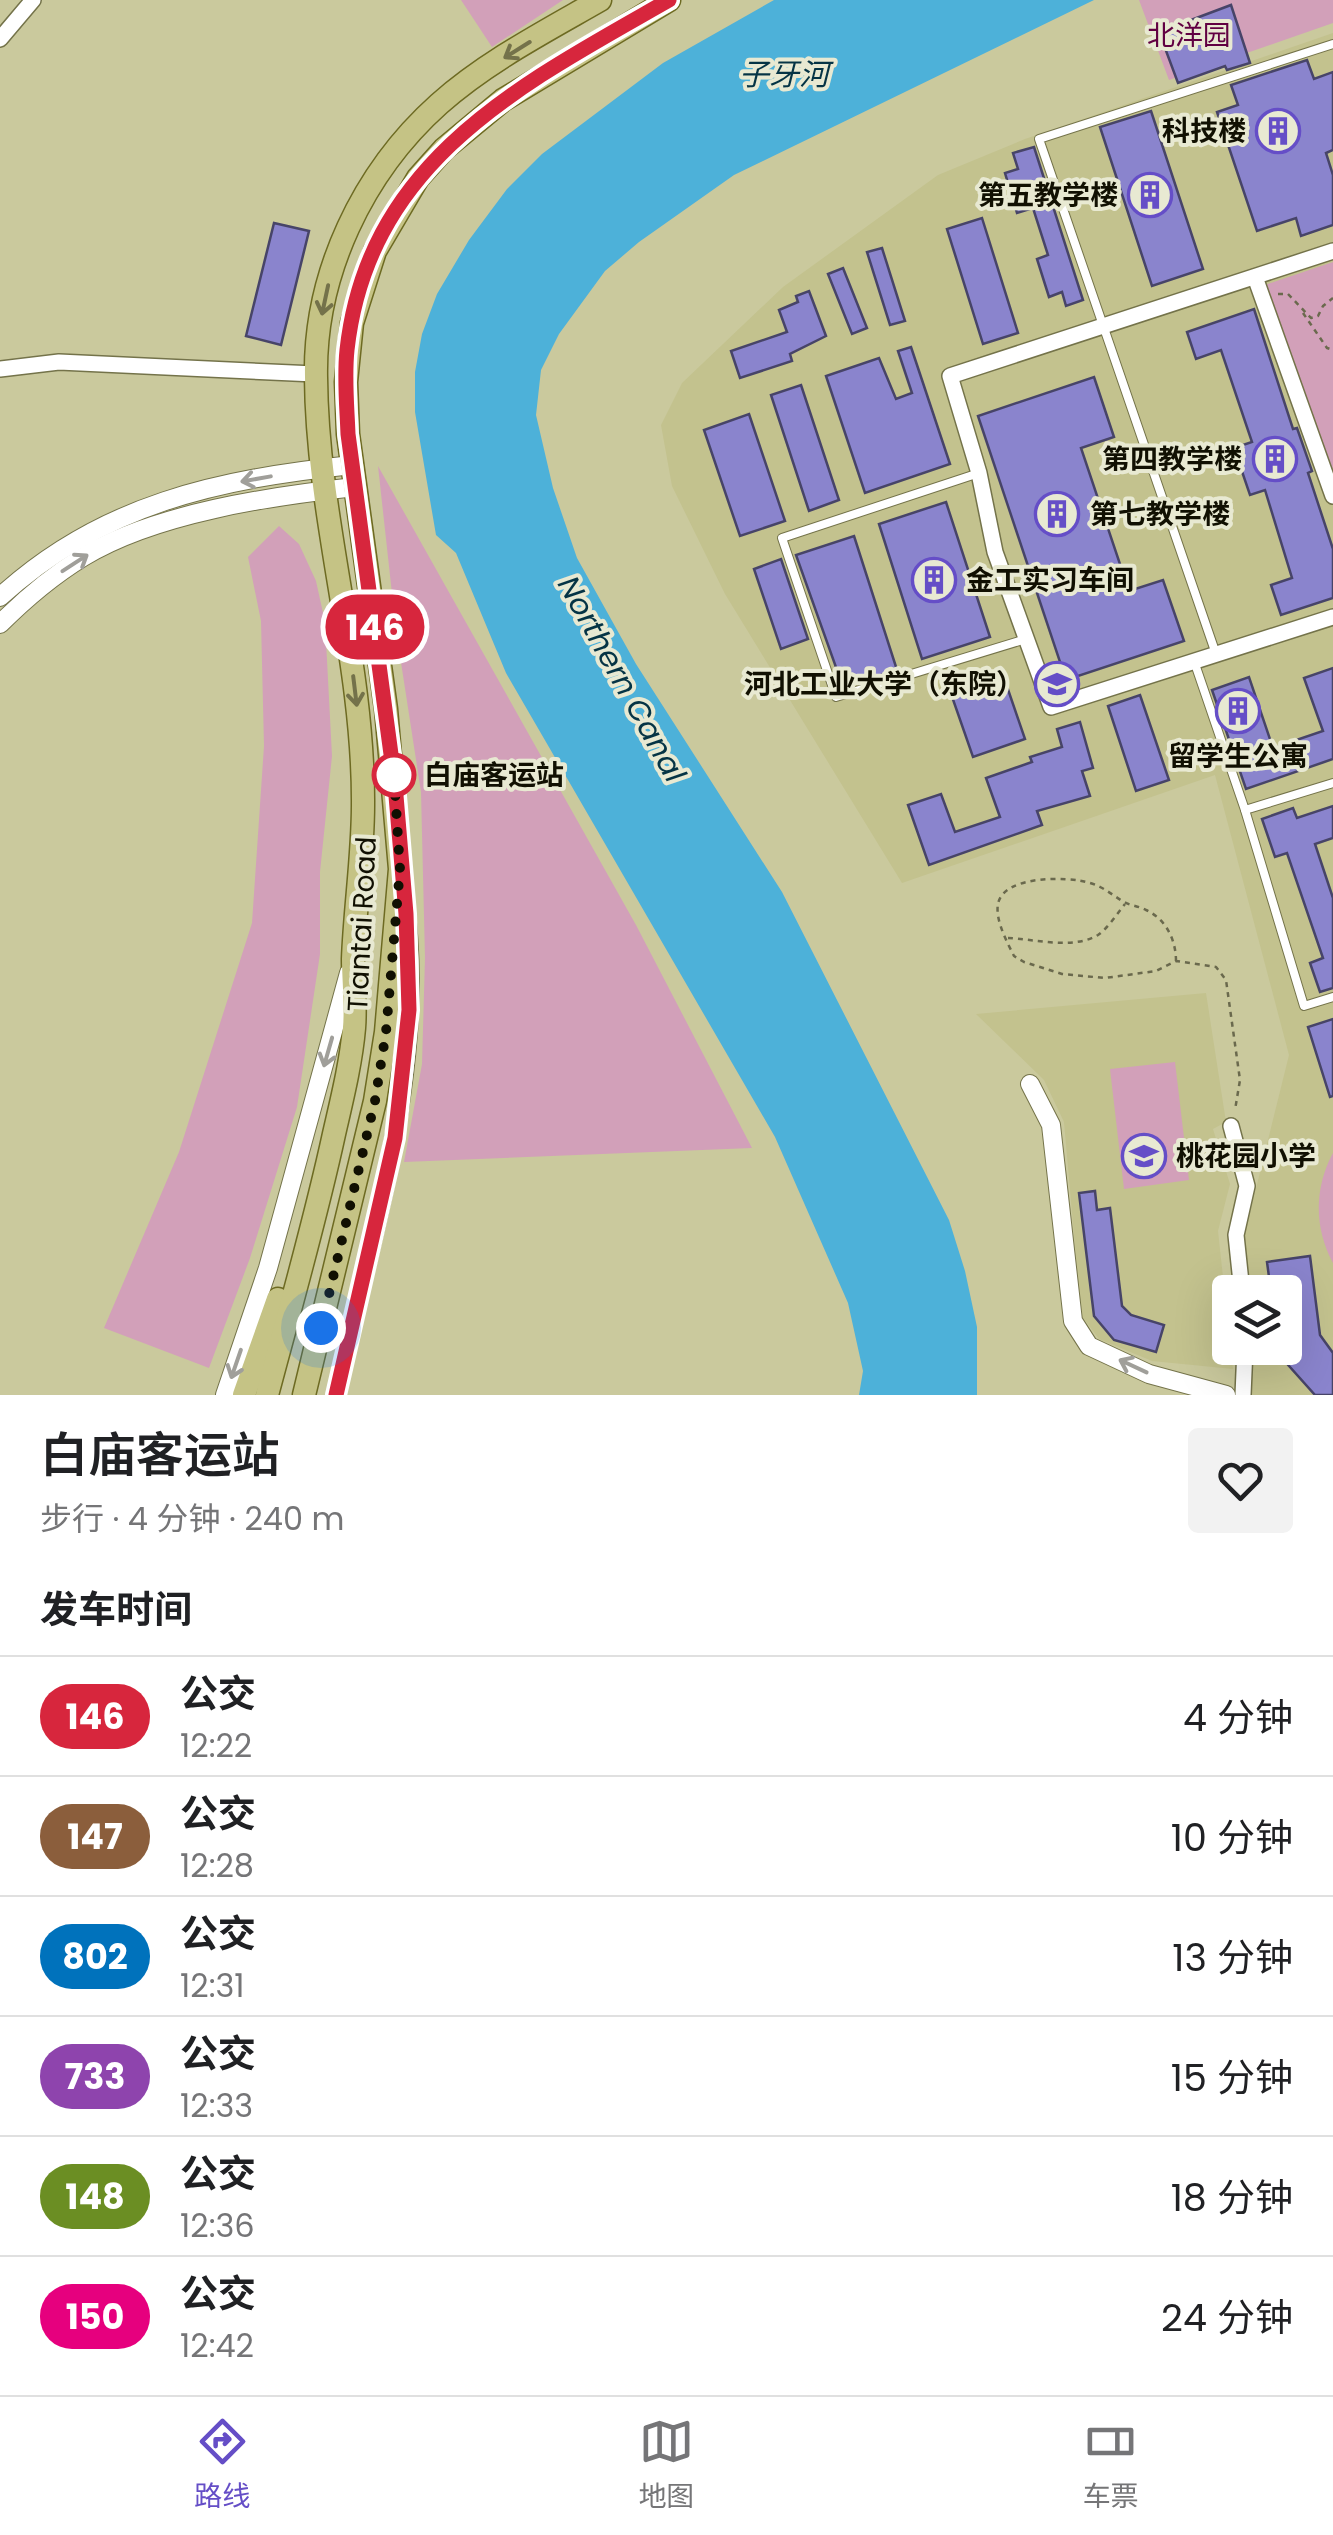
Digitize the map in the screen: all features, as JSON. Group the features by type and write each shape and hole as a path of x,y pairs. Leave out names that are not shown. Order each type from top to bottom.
{"main road":[{"name":"Tiantai Road","path":"344,1090 354,1028 353,958 364,807 358,711 325,479 315,374 324,300 339,249 361,201 400,145 440,104 484,70 600,0"},
{"name":"Tiantai Road","path":"304,1395 375,1101 386,1032 400,869 391,746 354,476 346,382 352,324 375,251 418,178 454,139 503,100 669,0"},
{"path":"244,1395 344,1090"},
{"path":"267,1395 322,1190 344,1090"}],"street":[{"path":"0,38 33,0"},
{"path":"1333,251 950,376 980,473 995,552 1051,707 1333,617"},
{"path":"1255,277 1333,496"},
{"path":"0,369 58,362 315,374"},
{"path":"0,597 70,542 115,518 220,486 354,476"},
{"path":"0,624 46,582 86,555 219,508 325,479"},
{"path":"336,1395 395,1138 403,1076 409,970 400,869"},
{"path":"225,1395 268,1268 353,958"},
{"path":"1030,1084 1051,1125 1074,1321 1089,1346 1150,1374 1226,1395"},
{"path":"1232,1126 1247,1186 1236,1236 1240,1275"},
{"path":"1243,1395 1244,1365"}],"lane":[{"path":"1216,654 1039,138 1333,44"},
{"path":"980,473 782,538 836,698 1026,639"},
{"path":"1194,661 1245,810 1304,1006 1333,997"},
{"path":"1245,810 1333,783"}],"path":[{"path":"1262,295 1288,294 1333,350"},
{"path":"1316,332 1318,316 1333,298"},
{"path":"1302,312 1310,318 1318,316"},
{"path":"1176,961 1174,942 1161,920 1088,882 1068,879 1023,883 1007,889 998,900 998,917 1014,956 1062,974 1104,978 1156,972 1176,961 1216,967 1226,980 1240,1080 1232,1126"},
{"path":"1006,938 1051,942 1090,939 1101,933 1126,904"}],"shaded area":[{"name":"河北工业大学（东院）","path":"1333,33 1333,1395 1249,1395 1248,1365 1302,1365 1302,1275 1246,1275 1245,1233 1289,1055 1215,775 902,883 725,594 672,486 661,425 682,383 783,287 938,175 1025,139"},
{"name":"桃花园小学","path":"1206,993 1226,1122 1213,1129 1230,1184 1218,1231 1223,1275 1212,1275 1212,1365 1233,1365 1233,1369 1152,1361 1099,1339 1081,1315 1064,1122 1044,1080 976,1014"}],"green space":[{"path":"461,0 563,0 492,47"},
{"name":"北洋园","path":"1139,0 1333,0 1333,23 1169,80"},
{"path":"1333,262 1333,496 1262,286"},
{"path":"378,466 636,925 752,1148 404,1162 422,1064 425,958 421,792 396,630"},
{"path":"279,526 299,544 316,581 325,622 332,756 320,872 320,954 297,1107 250,1258 209,1368 104,1328 179,1152 252,923 264,746 261,621 248,557"},
{"path":"1175,1062 1189,1180 1124,1189 1110,1069"},
{"path":"1333,1153 1333,1263 1322,1236 1319,1208 1322,1180"}],"water":[{"name":"子牙河","path":"774,0 1094,0 734,175 639,242 605,271 559,334 541,370 536,415 553,488 577,558 636,664 782,892 949,1220 977,1327 977,1395 859,1395 863,1371 848,1303 775,1137 506,673 456,553 436,535 415,412 415,372 422,334 437,294 469,240 507,189 542,154 663,63"}],"building":[{"path":"1231,5 1250,63 1227,70 1225,66 1178,83 1159,32"},
{"name":"科技楼","path":"1307,60 1314,79 1333,72 1333,150 1326,153 1333,175 1333,225 1301,236 1296,218 1257,231 1217,112 1238,105 1231,85"},
{"name":"第五教学楼","path":"1151,111 1203,269 1152,286 1100,127"},
{"path":"1034,147 1083,300 1066,306 1062,292 1049,297 1037,259 1048,255 1033,208 1017,213 1005,173 1018,169 1013,153"},
{"path":"982,218 1018,333 983,344 947,229"},
{"path":"274,223 309,231 281,345 246,336"},
{"path":"882,248 905,321 890,325 867,252"},
{"path":"843,268 867,328 852,334 828,274"},
{"path":"809,291 826,336 790,354 792,361 740,378 731,351 787,332 779,310 798,302 796,296"},
{"name":"第四教学楼","path":"1254,309 1293,429 1297,428 1312,471 1308,473 1333,549 1333,598 1281,615 1271,585 1292,578 1265,490 1250,495 1234,448 1252,442 1221,350 1196,359 1187,332"},
{"path":"911,347 950,464 865,493 826,376 879,358 896,399 912,393 898,351"},
{"name":"第七教学楼","path":"1094,377 1114,437 1081,448 1129,591 1163,580 1184,641 1066,680 978,416"},
{"path":"801,385 839,500 809,511 771,395"},
{"path":"749,414 785,521 740,536 704,430"},
{"name":"金工实习车间","path":"946,502 990,637 922,659 879,524"},
{"path":"854,536 897,670 843,687 796,555"},
{"path":"781,559 808,639 781,649 754,569"},
{"name":"留学生公寓","path":"1333,668 1333,759 1246,789 1212,690 1249,677 1273,748 1323,731 1304,678"},
{"path":"1001,669 1025,739 973,757 949,688"},
{"path":"1140,695 1169,780 1136,791 1108,706"},
{"path":"1080,722 1093,768 1082,771 1090,796 1037,811 1042,825 929,865 908,805 941,794 955,832 1000,817 986,778 1062,747 1057,729"},
{"path":"1333,806 1333,838 1315,844 1333,898 1333,988 1320,992 1310,963 1323,958 1287,853 1275,857 1262,819 1293,808 1297,818"},
{"path":"1333,1019 1333,1096 1330,1097 1308,1027"},
{"path":"1095,1191 1097,1210 1110,1208 1122,1306 1131,1315 1164,1325 1156,1352 1114,1340 1094,1316 1079,1193"},
{"path":"1310,1256 1320,1335 1333,1353 1333,1395 1315,1395 1288,1365 1302,1365 1302,1275 1269,1275 1267,1262"}],"bus line":[{"name":"146","path":"336,1395 395,1138 409,1010 395,784 348,434 347,350 352,324 375,251 418,178 444,149 503,100 669,0"}],"place":[{"name":"科技楼","path":"1278,131"},
{"name":"第五教学楼","path":"1150,195"},
{"name":"第四教学楼","path":"1275,459"},
{"name":"第七教学楼","path":"1057,514"},
{"name":"金工实习车间","path":"934,580"},
{"name":"河北工业大学（东院）","path":"1057,684"},
{"name":"留学生公寓","path":"1238,711"},
{"name":"白庙客运站","path":"394,775"},
{"name":"桃花园小学","path":"1144,1156"}],"route":[{"path":"321,1328 375,1101 386,1032 400,869 394,775"}],"water label":[{"name":"Northern Canal","path":"622,679"}]}
